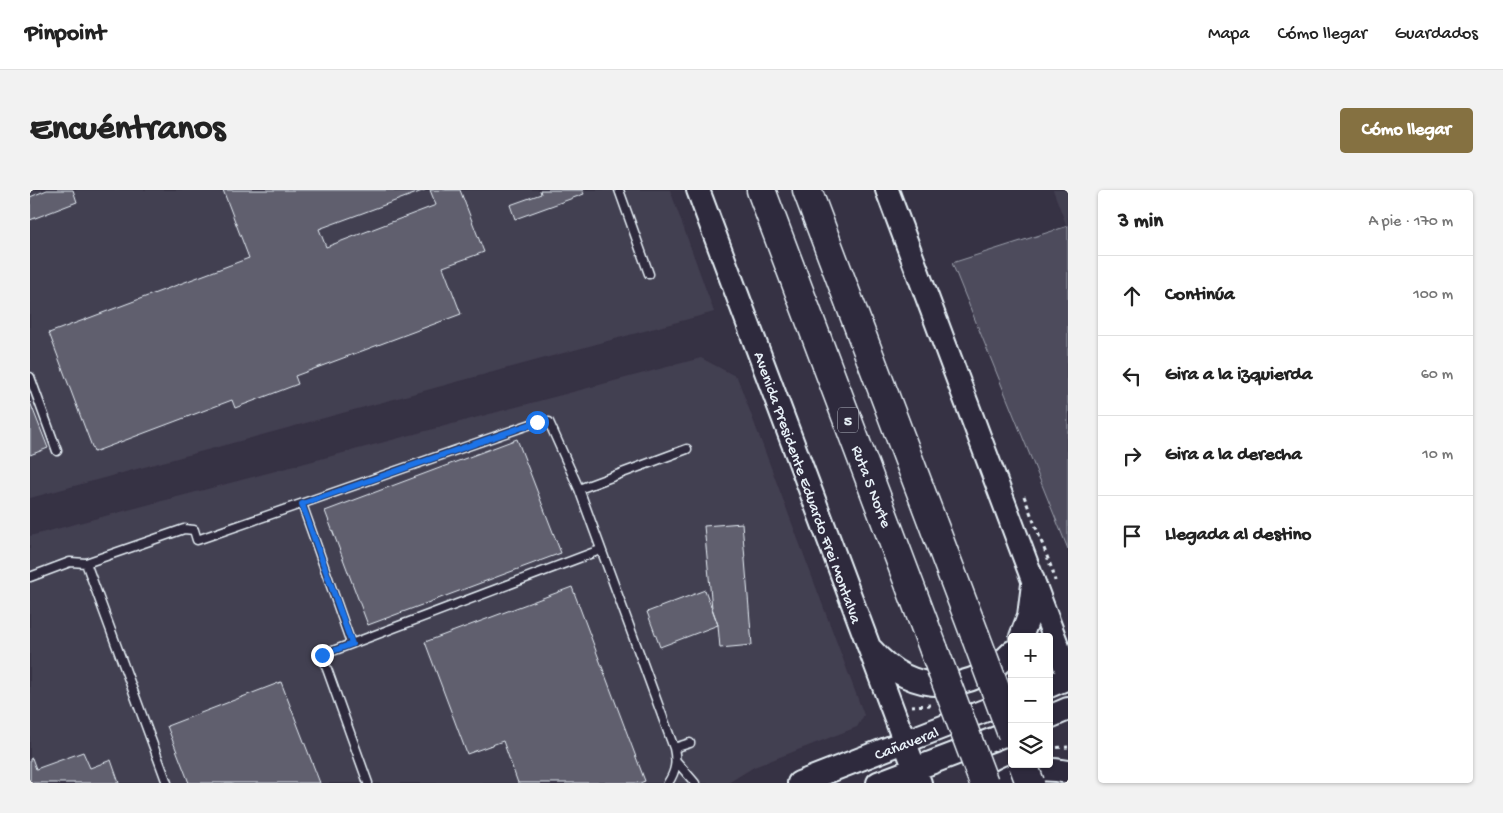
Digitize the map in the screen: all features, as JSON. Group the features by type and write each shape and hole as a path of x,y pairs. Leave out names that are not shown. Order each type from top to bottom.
{"highway":[{"name":"Ruta 5 Norte","path":"761,190 984,783"},
{"path":"807,190 1008,723"},
{"path":"1024,768 1030,783"}],"main road":[{"name":"Avenida Presidente Eduardo Frei Montalva","path":"698,190 917,776"},
{"path":"887,190 1068,674"},
{"path":"1023,633 1029,616 1034,581"},
{"path":"865,638 881,660 892,668 916,680 936,684 957,684 982,675 993,669 1008,656"},
{"path":"1053,684 1068,678"},
{"name":"Cañaveral","path":"799,783 1008,702"},
{"path":"1053,715 1068,709"},
{"name":"Cañaveral","path":"878,783 917,776 1008,735"},
{"path":"998,783 1017,774 1031,771 1068,772"}],"lane":[{"path":"619,190 649,274"},
{"path":"30,377 57,451"},
{"path":"30,577 70,562 86,563 184,529 194,530 197,540 537,422 549,422 579,489 674,748 677,762 674,774 668,783"},
{"path":"579,489 687,449"},
{"path":"302,504 352,644"},
{"path":"368,783 322,655 600,550"},
{"path":"86,563 167,783"},
{"path":"674,748 690,742"},
{"path":"677,762 695,783"}],"path":[{"path":"1053,748 1068,747"}],"shaded area":[{"path":"30,190 670,190 714,312 30,498"},
{"path":"1053,190 1068,190 1067,227"},
{"path":"1068,226 1068,549 952,263"},
{"path":"701,358 737,377 864,715 857,727 754,767 728,783 30,783 30,536"}],"building":[{"path":"47,190 73,190 77,202 30,220 30,197"},
{"path":"223,190 425,190 319,229 326,247 436,205 430,190 460,190 484,252 443,267 461,314 295,376 298,384 235,408 232,400 94,452 49,333 249,258"},
{"path":"540,190 582,190 584,194 515,219 510,205 541,194"},
{"path":"30,402 48,448 30,455"},
{"path":"517,439 561,553 368,625 325,511"},
{"path":"742,523 752,645 720,648 718,625 712,608 704,526"},
{"path":"572,587 645,781 640,783 518,783 503,741 467,754 425,642"},
{"path":"705,590 718,625 660,647 647,612"},
{"path":"281,682 320,783 189,783 167,726"},
{"path":"83,752 90,768 111,760 119,783 30,783 30,759 32,758 36,769"}],"route":[{"path":"322,655 352,644 302,504 537,422"}]}
